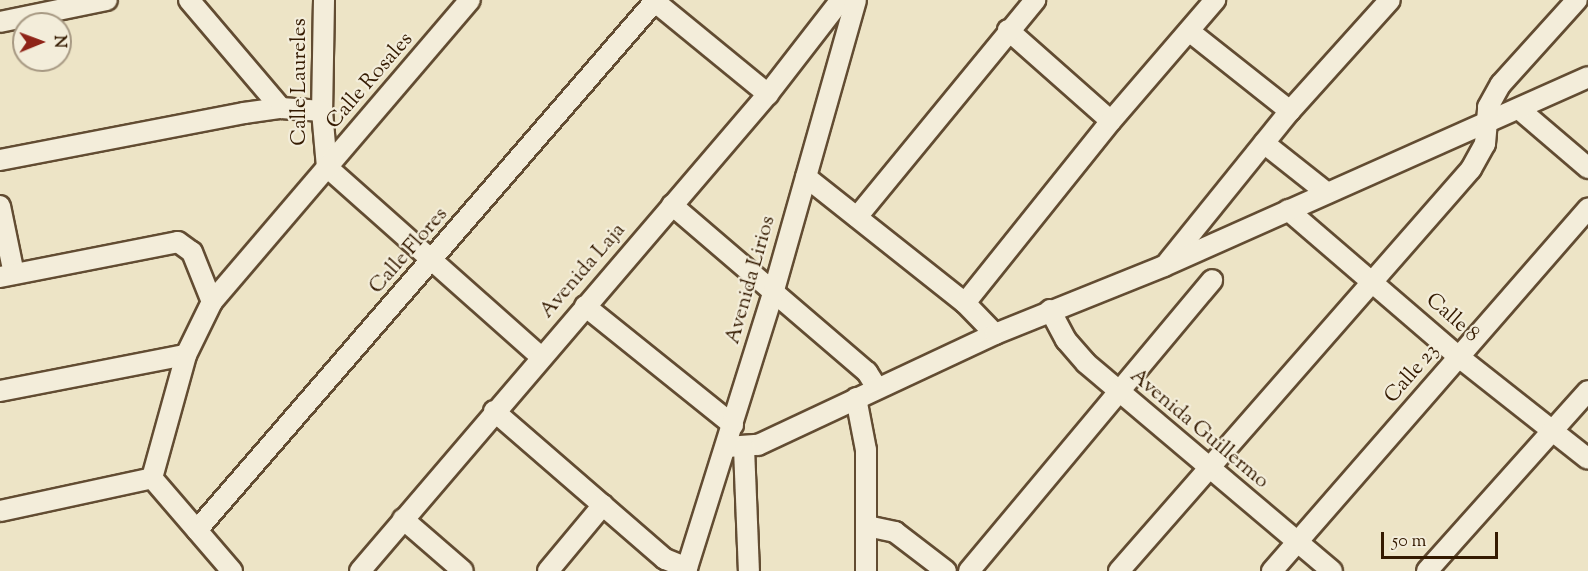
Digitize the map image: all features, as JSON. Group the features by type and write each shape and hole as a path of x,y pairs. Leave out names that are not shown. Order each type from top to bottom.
{"street":[{"path":"0,22 107,0"},
{"path":"189,0 281,108"},
{"name":"Calle Laureles","path":"324,0 322,111 327,167 431,262 540,356"},
{"name":"Calle Rosales","path":"152,478 186,355 212,302 470,0"},
{"path":"655,0 768,94"},
{"name":"Calle Flores","path":"197,530 431,262 655,0"},
{"path":"826,20 827,0"},
{"name":"Avenida Laja","path":"360,571 540,356 768,94 842,0"},
{"name":"Avenida Lirios","path":"686,570 735,447 733,425 774,290 856,0"},
{"path":"857,217 1008,30 1035,0"},
{"path":"965,303 1111,121 1215,0"},
{"path":"1164,266 1290,111 1390,0"},
{"path":"1119,571 1207,468 1374,282 1477,161 1486,126 1488,107 1501,84 1577,0"},
{"path":"1008,30 1111,121"},
{"path":"1189,31 1290,111"},
{"path":"749,571 735,447 758,446 995,334 1164,266 1287,210 1486,126 1588,77"},
{"path":"0,160 281,108 322,111"},
{"path":"1519,109 1588,168"},
{"path":"1264,143 1328,193"},
{"path":"806,177 965,303 995,334"},
{"path":"672,205 867,372 877,388"},
{"path":"0,206 7,276 178,242 192,252 212,302"},
{"name":"Calle 23","path":"1272,571 1588,209"},
{"name":"Calle 8","path":"1287,210 1459,357 1588,459"},
{"path":"969,571 1212,280"},
{"path":"585,306 733,425"},
{"name":"Avenida Guillermo","path":"1050,310 1073,348 1118,393 1332,571"},
{"path":"0,391 186,355"},
{"path":"1427,571 1588,391"},
{"path":"856,398 866,450 866,571"},
{"path":"494,411 665,559 686,570"},
{"path":"0,511 152,478 232,571"},
{"path":"548,571 603,506"},
{"path":"403,519 463,571"},
{"path":"867,526 895,532 946,571"}]}
